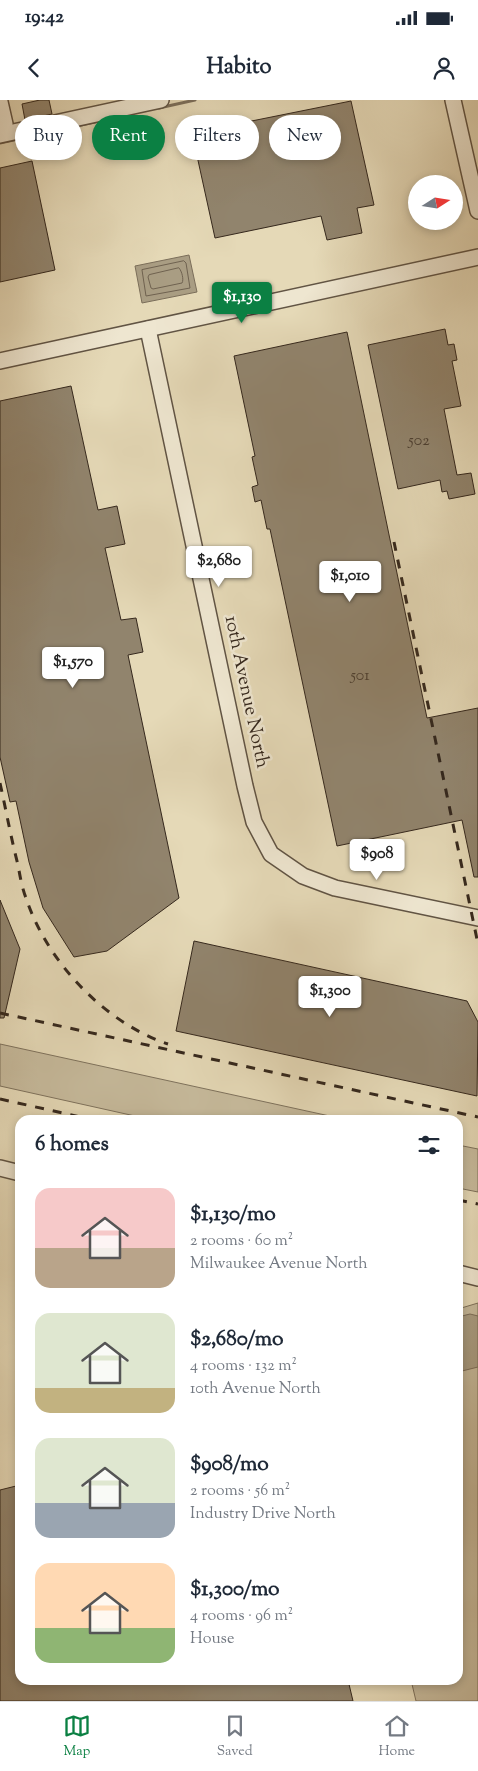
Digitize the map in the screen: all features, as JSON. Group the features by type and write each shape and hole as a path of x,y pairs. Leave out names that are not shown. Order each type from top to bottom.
{"street":[{"path":"0,102 3,130 161,100"},
{"path":"453,100 478,211"},
{"path":"0,361 478,257"},
{"name":"10th Avenue North","path":"148,329 251,812 259,833 271,854 303,876 329,886 478,918"},
{"path":"0,1168 15,1172"},
{"path":"463,1274 478,1278"}],"shaded area":[{"path":"0,1044 325,1115 130,1115 0,1086"},
{"path":"463,1146 478,1149 478,1192 463,1189"},
{"path":"478,1303 478,1701 416,1701 412,1685 463,1685 463,1308"}],"water":[{"path":"189,255 197,292 142,303 135,266"},
{"path":"470,1314 478,1316 478,1367 463,1371 463,1316"}],"building":[{"path":"49,100 52,114 24,115 22,104"},
{"path":"351,101 374,205 357,208 362,233 327,240 321,216 215,238 198,160 259,160 259,120 269,118 269,160 341,160 341,115 281,115"},
{"path":"32,161 55,270 0,282 0,168"},
{"path":"445,329 448,345 454,344 457,360 452,361 461,406 444,409 457,475 471,473 475,494 449,499 447,491 442,492 440,480 398,489 368,345"},
{"path":"347,332 427,718 478,708 478,877 474,877 462,820 337,846 270,529 267,529 261,500 255,502 252,487 258,485 252,457 255,456 234,356"},
{"path":"71,386 98,510 117,506 125,544 105,548 121,620 136,618 143,652 128,655 179,898 107,951 74,957 43,908 29,862 16,801 10,802 0,757 0,401"},
{"path":"0,900 20,949 4,1018 0,1018"},
{"path":"194,941 467,1001 478,1022 477,1096 176,1031"},
{"path":"15,1486 15,1685 349,1685 353,1701 0,1701 0,1490"}],"waterway":[{"path":"159,108 195,100"},
{"path":"0,143 92,123"}],"railway":[{"path":"394,542 478,944"},
{"path":"0,783 23,890 48,945 81,987 101,1005 122,1021 168,1044"},
{"path":"0,1013 478,1117"},
{"path":"0,1099 72,1115"},
{"path":"463,1201 478,1204"}]}
